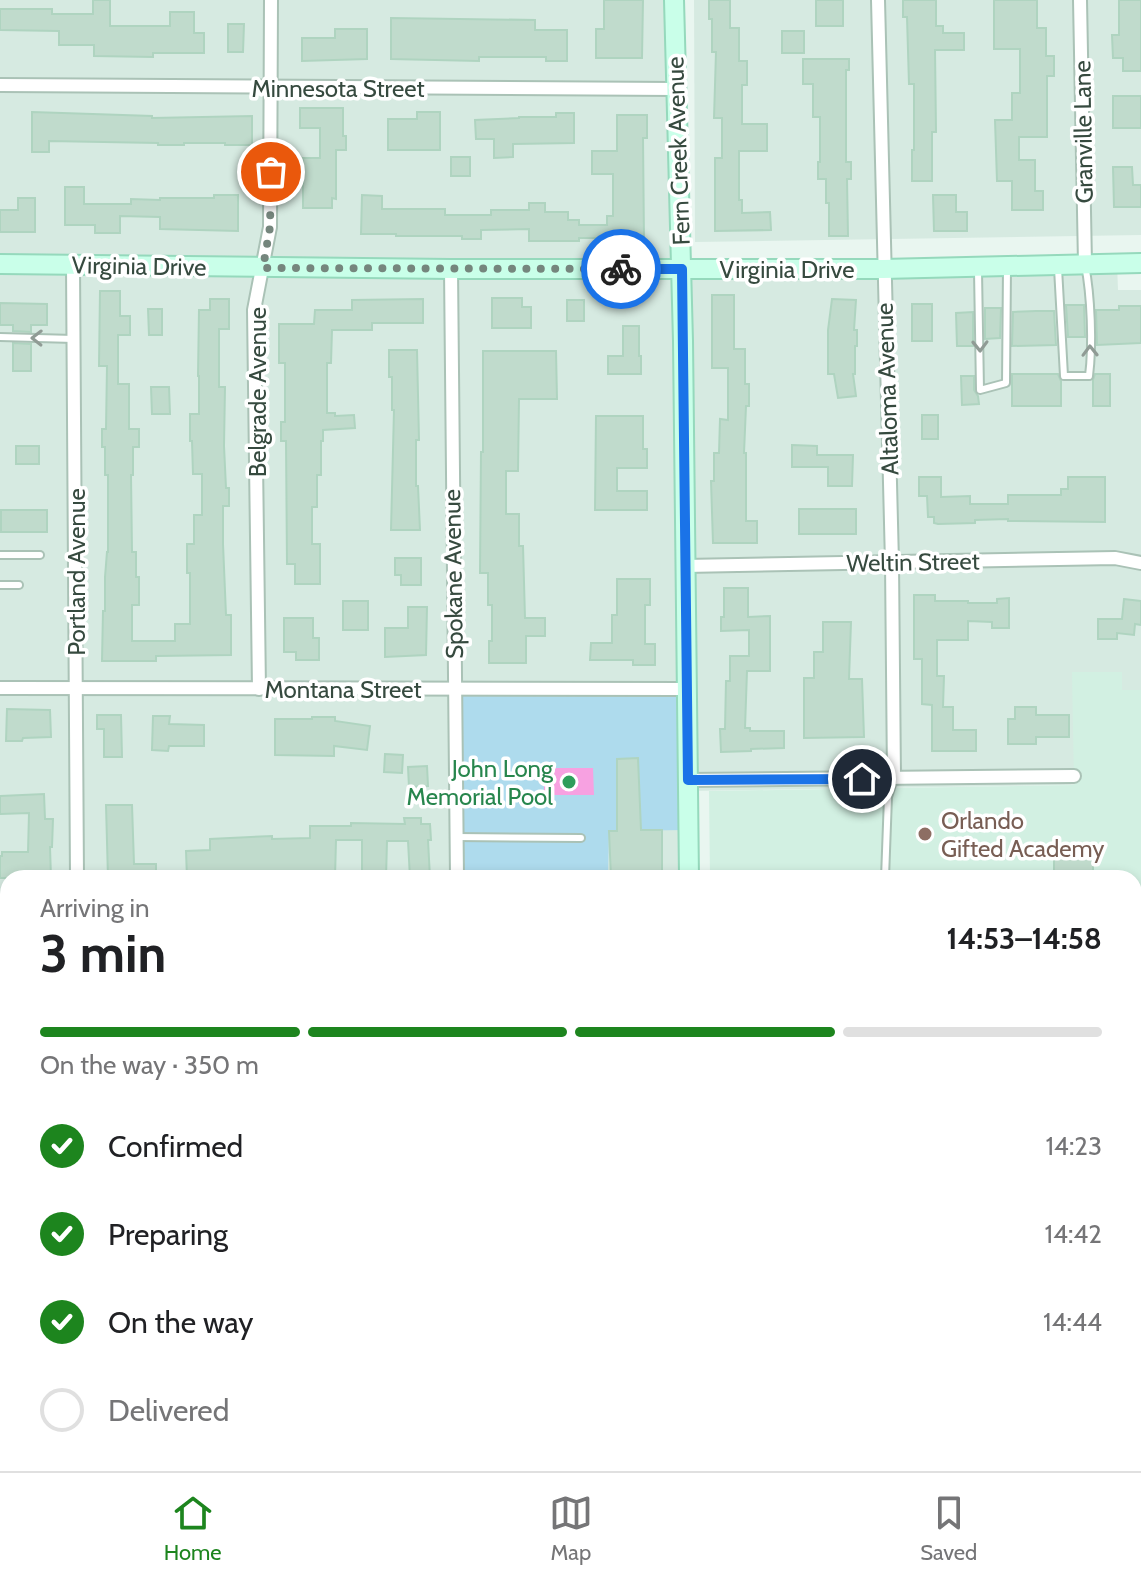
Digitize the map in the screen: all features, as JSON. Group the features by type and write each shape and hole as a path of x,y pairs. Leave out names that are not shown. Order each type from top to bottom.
{"street":[{"name":"Belgrade Avenue","path":"259,689 254,310 270,227 271,0"},
{"name":"Fern Creek Avenue","path":"674,0 682,269 689,870"},
{"name":"Altaloma Avenue","path":"878,0 892,563 894,778"},
{"name":"Granville Lane","path":"1080,0 1085,264"},
{"name":"Minnesota Street","path":"0,85 676,89"},
{"name":"Virginia Drive","path":"0,264 263,268 883,269 1141,263"},
{"name":"Portland Avenue","path":"73,265 77,870"},
{"name":"Spokane Avenue","path":"451,269 457,870"},
{"name":"Weltin Street","path":"685,566 1115,558 1141,563"},
{"name":"Montana Street","path":"0,688 686,689"},
{"path":"688,780 1074,776"}],"lane":[{"path":"1058,265 1064,376 1089,376 1091,361 1085,264"},
{"path":"978,268 980,390 1006,383 1007,266"},
{"path":"0,337 74,339"},
{"path":"0,555 40,555"},
{"path":"0,585 19,585"},
{"path":"885,870 888,797 894,778"},
{"path":"456,837 581,838"}],"shaded area":[{"path":"0,0 676,0 679,271 1117,263 1118,290 1141,290 1141,870 1133,870 1123,784 688,791 689,870 0,870"},
{"path":"694,0 1141,0 1141,235 695,242"},
{"name":"Orlando Gifted Academy","path":"1072,672 1122,672 1122,690 1141,690 1141,870 710,870 709,791 1074,785"},
{"path":"454,689 686,689 688,830 609,831 608,870 457,870"},
{"name":"John Long Memorial Pool","path":"544,768 593,768 594,795 544,795"}],"building":[{"path":"93,0 110,0 110,26 170,26 170,12 194,12 194,33 204,33 204,53 153,53 153,57 94,56 94,45 59,45 59,31 0,30 0,9 52,9 52,14 93,14"},
{"path":"604,0 643,0 642,58 596,58 596,29 604,29"},
{"path":"709,0 730,0 730,28 739,28 739,61 747,61 747,85 742,85 742,124 767,124 767,151 739,151 739,200 742,200 742,213 770,212 771,230 715,231 715,158 722,158 722,118 714,118 716,52 712,52"},
{"path":"816,0 843,0 843,26 816,26"},
{"path":"903,0 936,0 936,26 943,26 943,33 964,33 964,50 935,50 936,132 932,132 932,181 912,181 914,84 909,84 907,17 903,17"},
{"path":"994,0 1037,0 1037,28 1046,28 1046,56 1054,56 1054,76 1047,76 1047,137 1019,137 1019,160 1035,160 1035,191 1043,191 1043,210 1012,210 1012,181 997,181 995,120 1012,120 1012,93 1020,93 1020,49 994,49"},
{"path":"1119,0 1141,0 1141,71 1123,71 1123,58 1113,58 1112,35 1119,35"},
{"path":"391,18 535,20 535,30 567,30 567,61 546,61 546,57 479,57 479,61 391,59"},
{"path":"228,24 244,24 243,52 228,52"},
{"path":"335,29 367,29 367,59 302,61 302,38 335,38"},
{"path":"782,31 804,31 804,53 782,53"},
{"path":"803,59 849,59 849,70 846,70 846,162 851,162 851,179 847,179 848,236 829,236 826,179 818,179 820,117 813,117 813,84 803,84"},
{"path":"1113,96 1141,96 1141,128 1113,128"},
{"path":"300,108 343,108 346,150 336,150 336,199 332,198 332,208 303,208 303,158 320,158 320,128 300,128"},
{"path":"32,112 152,118 252,116 252,145 49,141 49,152 32,152"},
{"path":"417,112 440,112 440,150 388,150 388,119 417,119"},
{"path":"556,113 574,113 574,143 513,144 513,157 494,158 494,139 476,139 475,120 556,117"},
{"path":"617,115 647,115 647,138 643,138 644,242 607,242 607,238 529,241 529,229 481,230 481,239 361,234 362,195 382,196 382,209 445,209 445,215 491,215 491,210 529,210 529,203 545,203 545,212 568,212 568,220 579,220 579,225 607,225 607,216 613,216 613,174 592,174 592,151 617,151"},
{"path":"451,157 470,157 470,176 451,176"},
{"path":"1113,167 1132,167 1133,185 1141,185 1141,207 1114,207"},
{"path":"65,187 84,187 84,204 131,204 131,199 238,195 238,231 160,229 160,217 120,216 120,233 95,233 95,225 65,225"},
{"path":"933,195 956,195 956,212 967,212 967,231 934,231"},
{"path":"18,198 35,198 35,232 0,232 0,210 18,210"},
{"path":"100,291 120,291 120,316 130,316 130,335 118,335 118,384 129,384 129,429 139,429 139,447 133,447 131,475 132,552 136,552 136,577 139,577 139,605 132,605 132,641 175,641 175,624 190,624 187,544 194,544 194,515 202,515 202,474 193,474 190,441 190,414 199,414 199,310 210,310 210,299 229,299 229,329 219,329 219,387 225,387 224,446 229,506 223,506 223,544 226,615 231,615 231,655 156,656 156,661 102,661 108,552 108,475 105,475 105,447 102,447 102,429 106,429 107,366 99,366"},
{"path":"712,295 734,295 734,349 745,349 745,384 749,384 744,453 746,521 757,521 757,543 713,543 711,481 714,481 714,453 719,453 720,419 728,420 728,368 712,368"},
{"path":"492,298 522,298 522,307 531,307 531,328 492,328"},
{"path":"423,299 423,323 372,323 372,330 332,330 331,363 327,363 327,413 335,413 335,416 354,415 355,428 323,430 321,475 317,475 317,507 312,507 312,544 320,544 320,584 295,584 295,564 287,564 286,441 281,441 281,422 285,422 285,363 279,363 279,324 314,324 315,310 352,310 352,300"},
{"path":"832,299 856,300 854,330 857,330 857,346 853,374 856,396 838,398 834,374 828,374"},
{"path":"567,300 584,300 584,321 567,321"},
{"path":"0,303 47,304 47,325 31,325 31,332 13,331 13,325 0,325"},
{"path":"912,304 932,304 932,341 912,341"},
{"path":"1066,305 1084,305 1085,337 1068,337"},
{"path":"1119,306 1141,306 1141,343 1097,345 1096,310 1119,310"},
{"path":"985,308 1001,308 1000,338 985,339"},
{"path":"148,309 162,309 162,335 149,335"},
{"path":"1054,311 1056,345 1012,346 1013,312"},
{"path":"973,312 973,346 957,346 956,313"},
{"path":"623,326 639,326 641,374 608,374 608,356 623,356"},
{"path":"13,343 31,344 31,371 13,371"},
{"path":"389,350 417,350 419,440 416,440 416,486 420,530 391,530 394,410"},
{"path":"483,351 556,351 557,399 519,399 518,471 506,471 506,514 519,514 525,618 545,618 545,636 526,636 526,663 489,663 492,605 488,605 488,573 480,573"},
{"path":"1012,374 1058,374 1061,406 1012,406"},
{"path":"1095,374 1110,374 1110,406 1093,406"},
{"path":"961,376 974,376 974,390 979,404 962,405"},
{"path":"151,387 169,387 170,414 152,414"},
{"path":"922,415 938,415 938,439 922,439"},
{"path":"596,416 643,416 643,449 647,449 647,468 617,468 617,491 647,491 647,510 595,510"},
{"path":"792,445 817,446 817,455 853,455 852,486 828,486 828,467 792,467"},
{"path":"16,446 39,446 39,464 16,464"},
{"path":"919,477 941,477 941,497 970,496 970,504 1008,504 1008,495 1061,495 1061,489 1068,489 1068,477 1105,477 1105,522 1008,519 938,524 934,523 934,517 928,517 927,496 919,496"},
{"path":"799,509 856,509 856,534 799,534"},
{"path":"1,510 47,510 47,532 1,532"},
{"path":"395,558 421,558 421,585 401,585 401,575 395,575"},
{"path":"617,579 650,579 650,605 645,605 645,644 655,644 655,665 633,665 633,660 590,660 591,643 612,643 612,615 617,615"},
{"path":"724,588 748,588 748,617 770,616 770,671 747,671 745,728 750,728 750,731 784,731 784,748 721,752 720,729 725,729 730,656 749,656 749,630 721,631"},
{"path":"914,595 935,595 935,601 968,603 997,603 997,599 1009,598 1009,628 992,628 992,622 968,621 968,640 937,640 937,676 944,676 943,707 953,707 953,730 976,730 976,751 932,751 932,705 922,704 922,659 914,659"},
{"path":"1124,599 1141,601 1141,625 1135,624 1134,635 1117,633 1117,639 1098,639 1098,619 1122,619"},
{"path":"343,601 368,601 368,630 343,630"},
{"path":"408,607 427,607 426,655 385,657 385,628 408,628"},
{"path":"284,618 313,618 313,638 319,638 319,660 296,660 296,652 284,652"},
{"path":"823,622 851,622 849,679 862,679 864,737 804,738 804,678 814,678 814,652 823,652"},
{"path":"1015,707 1036,707 1036,715 1069,715 1069,737 1036,737 1036,744 1008,744 1008,719 1015,719"},
{"path":"7,709 50,710 51,737 6,741"},
{"path":"97,715 121,715 122,757 104,757 104,729 97,729"},
{"path":"153,716 170,716 169,724 204,725 204,746 169,746 168,751 152,750"},
{"path":"335,717 335,721 370,726 367,750 334,746 334,756 275,755 275,719"},
{"path":"385,754 403,755 402,773 384,772"},
{"path":"638,758 641,830 662,830 662,870 611,870 609,831 617,831 617,759"},
{"path":"427,766 428,786 409,787 408,767"},
{"path":"44,794 45,819 53,819 51,870 0,870 2,852 28,852 29,813 0,814 0,796"},
{"path":"106,805 132,805 134,864 156,864 156,870 108,870"},
{"path":"404,818 421,818 421,824 430,824 430,870 410,870 408,841 387,841 386,870 362,870 362,840 336,840 335,870 187,870 186,851 210,850 210,839 310,838 310,826 405,824"},
{"path":"1093,846 1093,870 1054,870 1054,847"}],"way so far":[{"path":"271,172 270,227 263,268 621,269"}],"place":[{"name":"John Long Memorial Pool","path":"569,782"},
{"name":"Orlando Gifted Academy","path":"925,834"}],"route":[{"path":"621,269 682,269 688,780 862,779"}]}
